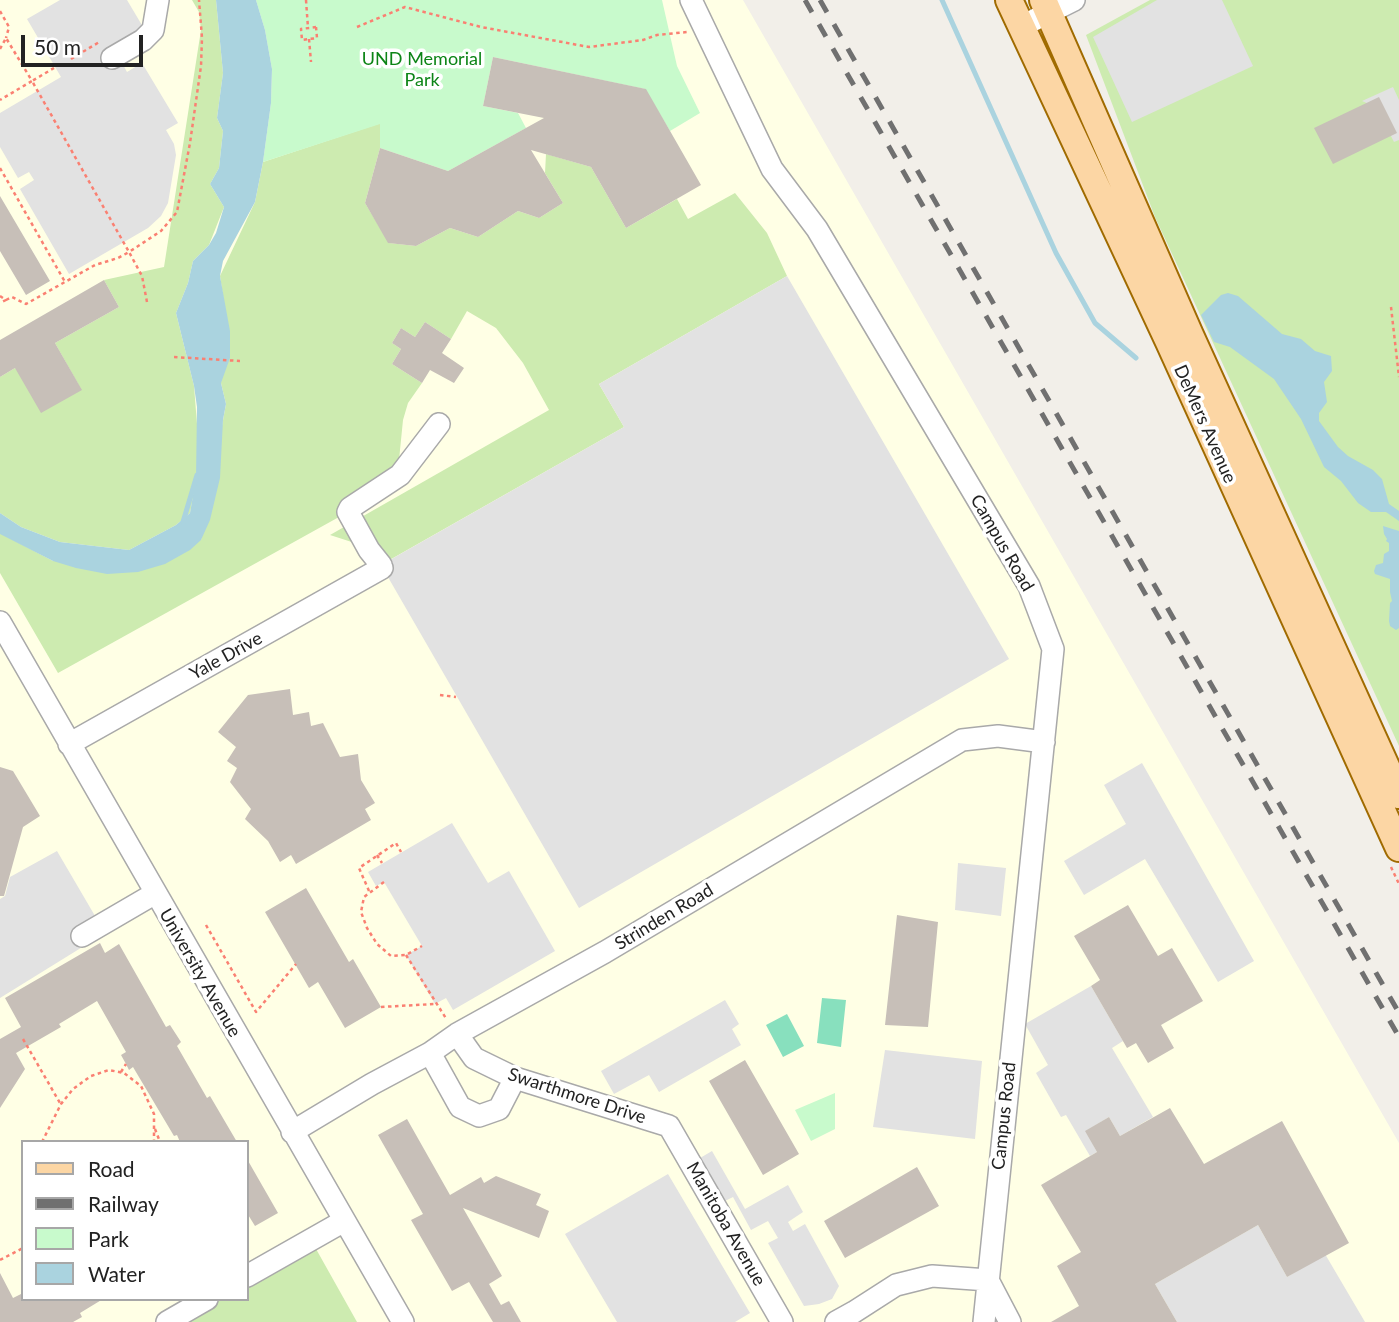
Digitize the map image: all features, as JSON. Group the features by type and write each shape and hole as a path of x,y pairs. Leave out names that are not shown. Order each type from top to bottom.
{"main road":[{"name":"DeMers Avenue","path":"1009,0 1169,342 1399,848"},
{"name":"DeMers Avenue","path":"1046,7 1190,335 1399,795"}],"street":[{"path":"112,58 143,40 153,30 158,0"},
{"path":"1020,27 1046,7 1074,0"},
{"name":"Campus Road","path":"692,2 772,169 817,229 1029,586 1053,649 984,1322"},
{"name":"Yale Drive","path":"69,744 381,567 348,512 400,475 439,424"},
{"name":"University Avenue","path":"4,629 402,1322"},
{"name":"Strinden Road","path":"292,1132 430,1053 457,1034 605,952 961,740 998,736 1044,742"},
{"path":"82,936 154,894"},
{"name":"Swarthmore Drive","path":"457,1034 474,1058 514,1077 669,1126"},
{"path":"430,1053 460,1107 479,1116 499,1109 514,1077"},
{"name":"Manitoba Avenue","path":"669,1126 782,1322"},
{"path":"248,1275 344,1221"},
{"path":"836,1322 896,1285 932,1276 988,1280 1010,1322"},
{"path":"167,1322 204,1301"}],"path":[{"path":"0,303 12,297 26,304 95,265 118,258 161,230 177,212 201,66 199,0"},
{"path":"306,0 308,28"},
{"path":"357,27 405,7 481,27 589,47 691,32"},
{"path":"0,10 9,27 0,48"},
{"path":"316,27 317,38 309,39 302,40 301,29 316,27"},
{"path":"6,38 142,276 147,302"},
{"path":"309,39 311,62"},
{"path":"0,100 54,68"},
{"path":"0,168 65,282"},
{"path":"0,296 6,300"},
{"path":"1391,307 1399,377"},
{"path":"174,357 240,361"},
{"path":"440,695 456,697"},
{"path":"369,892 359,868 396,843 401,852"},
{"path":"377,855 382,863"},
{"path":"384,882 364,897 361,912 367,928 377,944 391,956 406,956 422,946"},
{"path":"206,925 256,1012 296,964"},
{"path":"406,956 457,1034"},
{"path":"381,1007 435,1004"},
{"path":"23,1039 61,1104"},
{"path":"121,1072 125,1064"},
{"path":"43,1140 61,1104 73,1090 91,1076 109,1070 121,1072 141,1086 154,1114 153,1140"},
{"path":"154,1125 159,1140"},
{"path":"0,1260 21,1249"}],"shaded area":[{"path":"0,0 743,0 1399,1143 1399,1322 0,1322"},
{"path":"60,0 127,0 152,42 121,61 127,72 142,63 178,123 166,130 174,144 176,155 168,203 161,216 148,228 69,274 20,189 34,180 29,172 18,178 0,147 0,113 61,77 27,19"},
{"path":"1157,0 1222,0 1253,66 1132,122 1093,37"},
{"path":"1393,87 1399,100 1399,140 1394,142 1376,107 1362,101"},
{"path":"787,276 1009,659 579,908 381,565 624,427 599,384"},
{"path":"1142,763 1254,961 1218,982 1145,859 1084,895 1064,861 1126,824 1104,785"},
{"path":"452,823 488,883 509,871 555,951 453,1010 446,998 435,1004 406,955 422,946 384,882 376,886 368,872"},
{"path":"57,851 105,933 0,998 0,899 5,896 10,877"},
{"path":"958,863 1006,868 1001,916 955,910"},
{"path":"1091,986 1123,1041 1112,1048 1153,1117 1120,1136 1109,1117 1086,1131 1097,1152 1090,1156 1066,1115 1061,1117 1036,1073 1048,1065 1025,1024"},
{"path":"725,1000 739,1024 732,1029 741,1045 659,1092 649,1075 614,1094 601,1071"},
{"path":"885,1050 982,1061 975,1139 873,1127"},
{"path":"712,1151 745,1209 788,1185 803,1212 788,1222 793,1231 805,1224 839,1286 832,1299 804,1306 768,1243 778,1238 768,1221 751,1230 733,1197 719,1204 695,1161"},
{"path":"668,1174 750,1313 735,1322 617,1322 565,1234"},
{"path":"1258,1225 1287,1277 1325,1254 1365,1322 1177,1322 1155,1284"}],"green space":[{"path":"192,0 216,0 223,73 217,118 223,131 219,168 210,184 224,207 209,245 193,261 176,313 194,386 200,462 190,513 176,525 129,550 60,542 21,527 0,513 0,377 15,368 81,389 55,343 119,307 104,280 164,267 201,30 199,12"},
{"name":"UND Memorial Park","path":"256,0 662,0 677,66 700,113 670,131 645,89 493,57 483,106 518,113 526,128 448,171 380,148 380,124 263,162 271,103 272,69"},
{"path":"1150,0 1399,0 1399,746 1155,217 1086,35"},
{"path":"381,123 380,148 365,203 389,243 416,246 450,228 478,237 518,211 539,218 563,203 545,173 546,154 591,167 626,228 677,199 688,219 735,193 767,233 787,276 599,384 624,427 386,562 364,546 330,535 549,410 523,363 496,328 467,311 451,339 425,322 415,337 401,328 392,343 401,349 392,364 422,383 408,403 403,420 398,470 348,512 58,673 0,573 0,533 53,561 201,540 226,404 221,383 225,309 220,276 255,202 263,162"},
{"path":"822,998 846,1000 841,1047 817,1043"},
{"path":"787,1014 804,1046 783,1057 766,1025"},
{"path":"835,1093 835,1129 811,1141 795,1110"},
{"path":"311,1240 357,1322 167,1322 204,1301 248,1301 248,1275"}],"water":[{"path":"216,0 256,0 272,69 271,103 255,202 223,261 220,276 230,331 230,358 221,383 226,404 220,478 210,520 201,540 190,550 165,564 138,572 107,574 76,568 53,561 0,534 0,513 21,527 60,542 129,550 176,525 190,513 196,478 197,407 176,313 193,261 209,245 216,233 224,207 210,184 219,168 223,131 217,118 223,73"},
{"path":"1228,293 1238,296 1282,334 1301,339 1315,351 1331,356 1332,371 1324,382 1327,402 1319,413 1319,421 1338,447 1382,479 1389,504 1399,511 1399,521 1386,512 1371,512 1358,503 1341,481 1324,467 1301,419 1274,379 1230,347 1214,342 1201,315 1221,295"},
{"path":"1383,526 1399,531 1399,628 1396,630 1390,626 1389,621 1392,601 1390,579 1375,574 1374,571 1376,565 1383,563 1384,554 1389,551"}],"building":[{"path":"493,57 646,89 701,185 626,228 591,167 531,150 563,203 539,218 518,211 478,237 450,228 416,246 388,243 365,203 380,148 448,171 544,118 483,106"},
{"path":"1379,97 1397,133 1333,164 1314,128"},
{"path":"0,196 50,281 26,295 0,251"},
{"path":"104,280 119,307 55,343 82,390 41,413 15,368 0,377 0,340"},
{"path":"425,322 451,339 442,353 464,368 454,383 430,370 422,383 392,364 401,349 392,343 401,328 415,337"},
{"path":"290,689 293,715 309,712 311,726 323,723 340,757 358,754 361,780 375,803 365,809 371,820 296,864 291,855 280,862 268,841 245,819 251,809 230,782 237,768 227,761 236,747 218,732 248,695"},
{"path":"0,767 13,771 40,816 23,827 4,896 0,896"},
{"path":"306,888 349,962 353,959 381,1007 345,1028 318,982 309,988 265,912"},
{"path":"1128,905 1158,956 1172,948 1203,1001 1161,1025 1174,1048 1148,1063 1136,1043 1127,1048 1091,986 1100,980 1074,936"},
{"path":"897,915 938,922 928,1027 885,1025"},
{"path":"100,943 105,953 119,944 166,1027 170,1025 181,1042 177,1046 207,1098 210,1096 236,1140 179,1140 177,1135 174,1136 133,1067 129,1070 121,1055 126,1052 97,1001 59,1024 61,1027 16,1053 25,1069 0,1108 0,1039 21,1027 5,998"},
{"path":"745,1060 799,1154 763,1175 709,1081"},
{"path":"1170,1108 1204,1164 1282,1121 1349,1243 1287,1277 1258,1225 1155,1284 1177,1322 1051,1322 1079,1306 1057,1266 1081,1252 1041,1185 1097,1152 1085,1131 1109,1117 1120,1136"},
{"path":"407,1119 450,1195 481,1177 484,1183 496,1176 541,1194 536,1205 549,1211 539,1238 463,1208 502,1276 489,1284 501,1305 509,1301 521,1322 493,1322 469,1282 452,1291 411,1220 423,1214 378,1135"},
{"path":"248,1161 278,1213 255,1226 248,1215"},
{"path":"917,1167 939,1206 845,1258 824,1221"},
{"path":"0,1273 13,1298 21,1294 21,1301 100,1301 80,1313 82,1317 73,1322 0,1322"}],"waterway":[{"path":"942,0 1056,253 1095,323 1136,358"},
{"path":"183,522 197,475"}],"railway":[{"path":"805,0 1399,1037"},
{"path":"820,0 1399,1013"}]}
